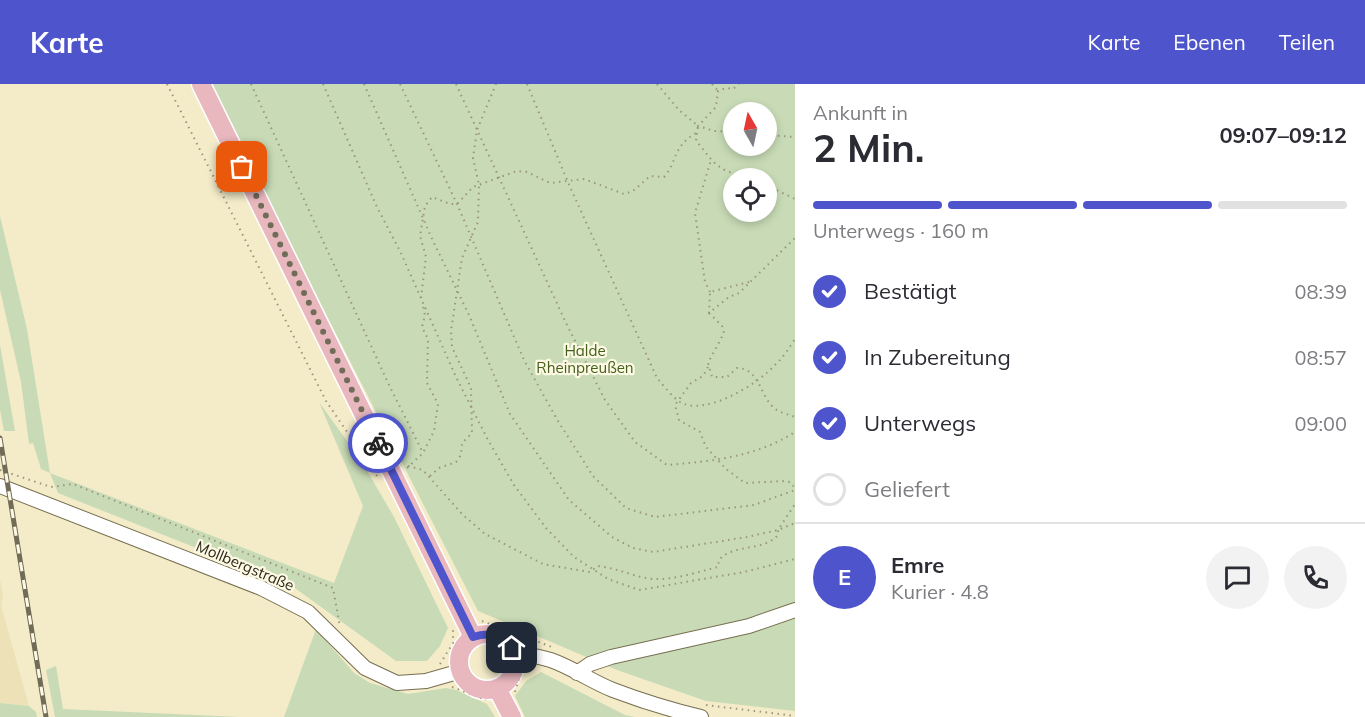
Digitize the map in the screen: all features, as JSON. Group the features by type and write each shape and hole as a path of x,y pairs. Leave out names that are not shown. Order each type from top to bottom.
{"main road":[{"path":"201,84 394,474 464,630 460,655 448,670 471,685 497,697 512,717"},
{"path":"464,630 499,636 512,648 515,664 510,678 497,697"}],"street":[{"name":"Mollbergstraße","path":"0,486 261,588 308,612 365,668 397,683 426,681 448,670"},
{"path":"577,673 590,664 610,657 749,626 795,610"},
{"path":"515,656 529,654 544,656 611,689 703,711"}],"path":[{"path":"167,84 326,401 394,474"},
{"path":"252,84 423,453"},
{"path":"323,84 377,207 471,406 514,485 546,528 581,564 608,579 639,590 744,572 795,559"},
{"path":"364,84 510,414 569,500 612,537 633,548 652,552 778,531 795,523"},
{"path":"400,84 457,204 524,360 558,421 593,476 626,508 655,517 698,514 754,505 795,489 790,482 785,481 745,483 706,447 700,432 679,420 675,405 692,383 704,376 712,353 724,333 722,326 709,313 710,292 705,282 699,222 695,213 711,160"},
{"path":"456,84 566,323 605,400 635,442 668,465 720,460 778,442 795,432"},
{"path":"430,476 433,471 456,462 461,455 462,443 472,433 471,388 452,347 451,331 462,258 478,222 479,185 472,158 477,130 496,84"},
{"path":"527,84 567,181 657,378 679,401 699,406 721,401 775,366 795,339"},
{"path":"657,84 679,110 698,126 723,131"},
{"path":"394,474 423,453 434,431 438,404 426,384 428,339 422,327 425,315 421,299 426,257 420,236 425,206 432,196 450,204 457,204 473,188 517,171 526,172 549,183 584,179 604,185 619,193 633,191 650,176 664,177 684,140 696,133 698,126 716,107 718,91 712,84"},
{"path":"726,88 729,84"},
{"path":"718,91 726,88 733,89 739,84"},
{"path":"698,126 696,141 708,152 711,160 723,169"},
{"path":"777,136 795,137"},
{"path":"777,190 795,199"},
{"path":"709,313 739,292 795,238"},
{"path":"710,292 749,282"},
{"path":"708,367 712,377 717,379 727,376 737,368 747,370 757,379 772,407 795,417"},
{"path":"0,470 51,488 73,484 333,588 340,627 346,634"},
{"path":"394,474 423,470 462,514 485,534 543,564 590,572 598,566 615,567 653,579 671,578 718,567 719,560 728,552 770,542 778,535 778,531 795,504"},
{"path":"449,619 464,630"},
{"path":"537,668 529,669 520,675 515,693 497,697 450,687 448,670 453,643 477,620 555,648"},
{"path":"431,667 448,670"},
{"path":"703,711 795,716"}],"shaded area":[{"path":"0,579 3,596 1,605 29,706 0,703"}],"green space":[{"name":"Halde Rheinpreußen","path":"208,84 795,84 795,711 706,701 617,670 478,611"},
{"path":"0,216 27,329 50,473 41,469 33,443 29,444 21,382 0,290"},
{"path":"0,345 15,431 4,431 0,410"},
{"path":"319,402 362,462 394,517 448,628 440,646 427,661 396,661 292,586 58,493 50,473 334,583 363,506"},
{"path":"316,629 354,673 370,683 408,694 446,688 456,690 487,704 495,717 284,717"},
{"path":"56,666 63,709 240,717 55,717 46,670"},
{"path":"541,672 625,715 635,717 525,717 515,696 526,681"},
{"path":"0,703 29,706 36,712 37,717 0,717"}],"railway":[{"path":"0,438 46,717"}],"way so far":[{"path":"242,167 378,443"}],"route":[{"path":"378,443 473,637 482,634 499,636 512,648"}]}
